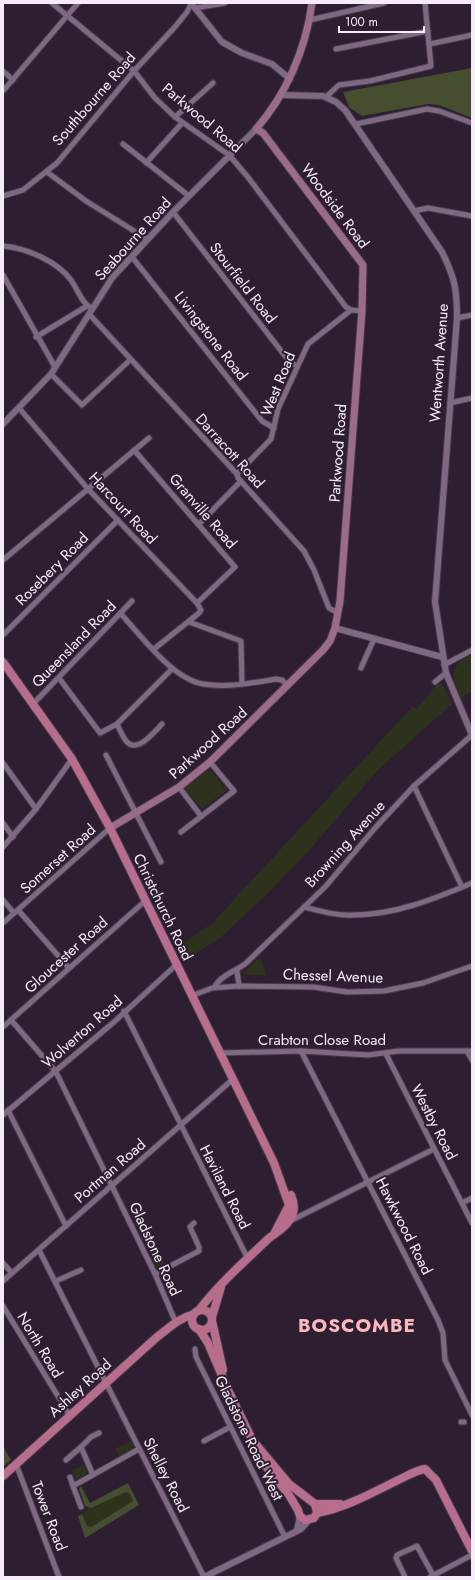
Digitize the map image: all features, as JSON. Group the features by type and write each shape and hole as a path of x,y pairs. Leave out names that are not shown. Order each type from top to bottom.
{"main road":[{"name":"Seabourne Road","path":"256,129 274,108 290,79 310,20 312,3"},
{"name":"Woodside Road","path":"256,129 263,133 363,265 362,311"},
{"name":"Parkwood Road","path":"110,828 179,787 210,762 288,686 330,641 335,628 338,613 362,311"},
{"name":"Christchurch Road","path":"3,662 72,759 110,828 220,1052 232,1080 279,1174 292,1196 291,1207"},
{"name":"Ashley Road","path":"274,1234 291,1207"},
{"path":"289,1222 291,1207"},
{"name":"Ashley Road","path":"3,1476 176,1323 197,1312 212,1294 221,1287 274,1234 289,1222"},
{"name":"Ashley Road","path":"212,1319 221,1287"},
{"path":"225,1384 220,1351 212,1319 205,1310 197,1312 192,1320 208,1344 225,1384 264,1464 304,1520 314,1518 317,1512 369,1495 415,1472 425,1469 436,1480 472,1552"},
{"path":"176,1323 207,1328 212,1319"},
{"path":"254,1442 290,1484 312,1502 317,1512"},
{"path":"299,1513 301,1504 312,1502 342,1505"}],"street":[{"name":"Parkwood Road","path":"52,3 134,71 155,98 175,117 229,155 247,176 346,307 351,310"},
{"path":"3,91 78,3"},
{"path":"192,5 224,3"},
{"path":"310,20 384,3"},
{"path":"281,95 292,97 305,94 327,96 339,86 384,78 431,66 425,3"},
{"path":"192,5 222,42 242,53 272,64 290,79"},
{"name":"Southbourne Road","path":"3,196 23,190 47,172 134,71 178,23 192,5"},
{"path":"336,49 428,31"},
{"path":"430,44 472,35"},
{"path":"3,71 13,80"},
{"path":"175,117 213,83"},
{"name":"Wentworth Avenue","path":"327,96 339,104 356,124 442,252 453,273 457,292 457,318 435,594 442,657 446,673 472,735"},
{"path":"356,124 427,109 472,123"},
{"path":"146,163 182,123"},
{"name":"Seabourne Road","path":"3,424 51,374 89,310 112,278 173,212 256,129"},
{"path":"123,144 189,196"},
{"path":"47,172 86,201 148,239"},
{"path":"414,211 428,208 472,216"},
{"name":"Stourfield Road","path":"173,212 289,361 297,366"},
{"name":"Darracott Road","path":"3,246 27,253 53,264 71,280 89,310 130,360 237,474 241,481 304,551 314,570 329,608 338,613"},
{"name":"Livingstone Road","path":"132,256 262,421 274,428"},
{"path":"3,275 36,337 55,368"},
{"path":"36,337 89,310"},
{"path":"351,310 362,311"},
{"name":"West Road","path":"237,474 271,439 278,409 308,344 351,310"},
{"path":"457,318 472,315"},
{"path":"51,374 82,405 130,360"},
{"path":"450,403 472,398"},
{"name":"Harcourt Road","path":"19,408 88,489 196,603"},
{"path":"3,560 149,438"},
{"name":"Granville Road","path":"134,450 235,567 196,603"},
{"path":"199,524 241,481"},
{"name":"Rosebery Road","path":"3,635 118,520"},
{"name":"Queensland Road","path":"33,704 132,601"},
{"path":"154,649 189,622 201,610 196,603"},
{"path":"120,613 172,668 185,677 203,684 242,684 276,679 282,680 288,686"},
{"path":"189,622 242,641 242,684"},
{"path":"335,628 442,657"},
{"path":"361,668 374,639"},
{"path":"444,665 472,650"},
{"path":"59,678 98,732 103,732 117,724 172,668"},
{"path":"435,682 446,673"},
{"path":"117,724 128,743 133,746 138,745 151,736 162,724"},
{"name":"Browning Avenue","path":"215,987 218,980 236,971 304,907 343,867 375,828 414,786 472,735"},
{"path":"106,755 161,862"},
{"path":"3,847 36,809 72,759"},
{"path":"182,832 234,791 210,762"},
{"path":"3,763 36,809"},
{"path":"414,786 462,887"},
{"path":"179,787 201,816"},
{"path":"3,824 13,837"},
{"name":"Somerset Road","path":"3,923 110,828"},
{"path":"304,907 351,916 377,914 409,907 472,883"},
{"path":"3,900 69,968"},
{"name":"Gloucester Road","path":"3,1027 145,901"},
{"name":"Wolverton Road","path":"3,1115 56,1072 176,965"},
{"name":"Chessel Avenue","path":"192,996 215,987 239,986 313,987 347,992 384,991 423,983 472,966"},
{"path":"236,971 239,986"},
{"name":"Haviland Road","path":"124,1011 248,1259"},
{"name":"Gladstone Road","path":"11,1020 56,1072 154,1274 176,1323"},
{"name":"Crabton Close Road","path":"220,1052 301,1051 368,1055 386,1054 399,1051 470,1051"},
{"name":"Hawkwood Road","path":"301,1051 438,1320 443,1333 445,1360 472,1415"},
{"path":"470,1051 472,1060"},
{"name":"Westby Road","path":"386,1054 472,1223"},
{"name":"Portman Road","path":"3,1281 232,1080"},
{"path":"8,1110 66,1226"},
{"path":"289,1222 434,1149"},
{"path":"462,1203 472,1198"},
{"path":"154,1274 199,1251 199,1247 190,1227 194,1223"},
{"name":"Shelley Road","path":"39,1250 56,1281 204,1577"},
{"path":"3,1263 12,1273"},
{"path":"56,1281 80,1270"},
{"name":"North Road","path":"3,1306 70,1416"},
{"name":"Gladstone Road West","path":"194,1349 196,1357 230,1427 286,1537"},
{"path":"204,1441 230,1427"},
{"path":"66,1460 91,1437 99,1433"},
{"path":"81,1447 93,1475"},
{"path":"73,1486 139,1449"},
{"name":"Tower Road","path":"16,1464 59,1577"},
{"path":"70,1477 81,1508"},
{"path":"297,1530 299,1513"},
{"path":"204,1577 286,1537 309,1520"},
{"path":"405,1577 396,1558 397,1555 418,1546 431,1576 472,1555"}],"green space":[{"path":"472,68 472,118 439,105 428,104 362,116 349,107 343,92"},
{"path":"472,654 472,691 461,698 455,683 455,668 458,663"},
{"path":"442,683 452,704 378,770 306,854 264,897 219,939 183,961 177,947 217,920 216,919 412,707 417,709 437,684"},
{"path":"209,769 227,790 202,809 185,788"},
{"path":"260,957 266,975 244,975 243,973"},
{"path":"162,1256 166,1265 160,1269 156,1268 152,1261"},
{"path":"131,1441 133,1445 132,1449 119,1456 115,1449"},
{"path":"3,1446 11,1460 3,1467"},
{"path":"85,1465 87,1474 75,1479 72,1470"},
{"path":"128,1483 139,1505 85,1538 78,1516 82,1514 87,1526 91,1527 133,1501 129,1493 126,1492 91,1508 85,1506 79,1489 81,1486 90,1503"},
{"path":"127,1491 133,1502 90,1527 87,1527 82,1514 87,1509"}],"district":[{"name":"BOSCOMBE","path":"357,1325"}]}
